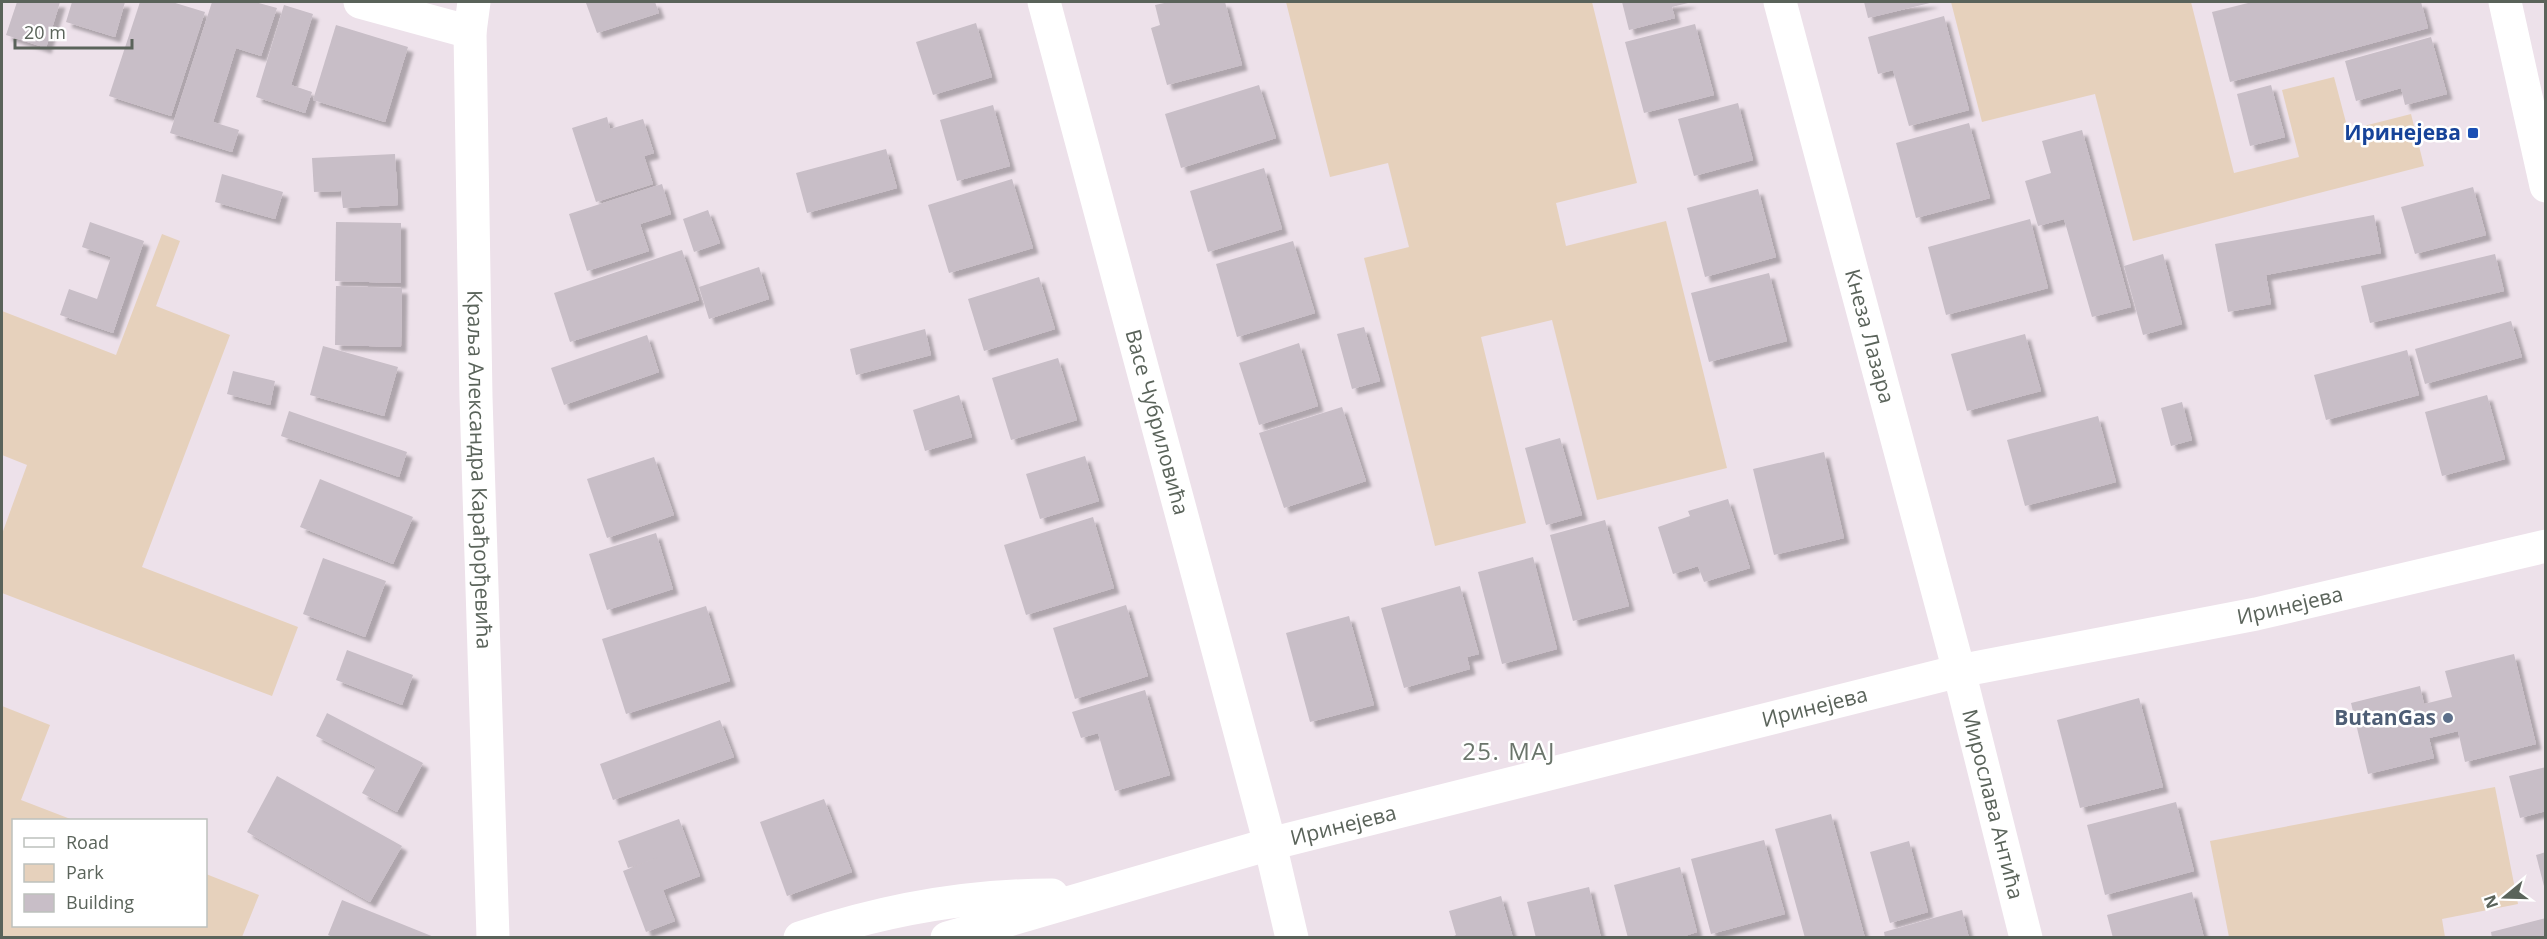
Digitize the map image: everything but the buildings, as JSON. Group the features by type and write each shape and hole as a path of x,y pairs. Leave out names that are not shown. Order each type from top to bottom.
{"street":[{"path":"360,2 472,17"},
{"name":"Васе Чубриловића","path":"1044,2 1270,844 1292,938"},
{"name":"Кнеза Лазара","path":"1780,2 1959,671"},
{"path":"2505,2 2546,186"},
{"name":"Краља Александра Карађорђевића","path":"472,17 476,397 493,938"},
{"name":"Иринејева","path":"947,938 1270,844 1959,671 2256,614 2546,546"},
{"name":"Мирослава Антића","path":"1959,671 2026,938"},
{"name":"Иринејева","path":"800,938 849,921 951,900 1001,895 1090,895"}],"green space":[{"path":"1286,2 1592,2 1637,183 1556,203 1566,246 1666,221 1727,468 1597,500 1552,320 1481,337 1526,523 1435,546 1364,258 1409,247 1388,163 1330,177"},
{"path":"1951,2 2191,2 2234,173 2299,157 2282,90 2334,77 2348,130 2411,114 2424,166 2133,241 2095,94 1982,122"},
{"path":"162,234 180,241 156,306 230,335 142,567 298,627 272,696 2,593 2,534 27,465 2,455 2,311 116,355"},
{"path":"2,706 50,725 21,800 70,819 12,819 12,927 207,927 207,874 259,895 242,937 2,937"},
{"path":"2495,787 2518,904 2442,919 2445,937 2229,937 2210,841"}],"place":[{"name":"Иринејева","path":"2473,133"},
{"name":"ButanGas","path":"2448,718"}],"district":[{"name":"25. МАЈ","path":"1509,752"}]}
